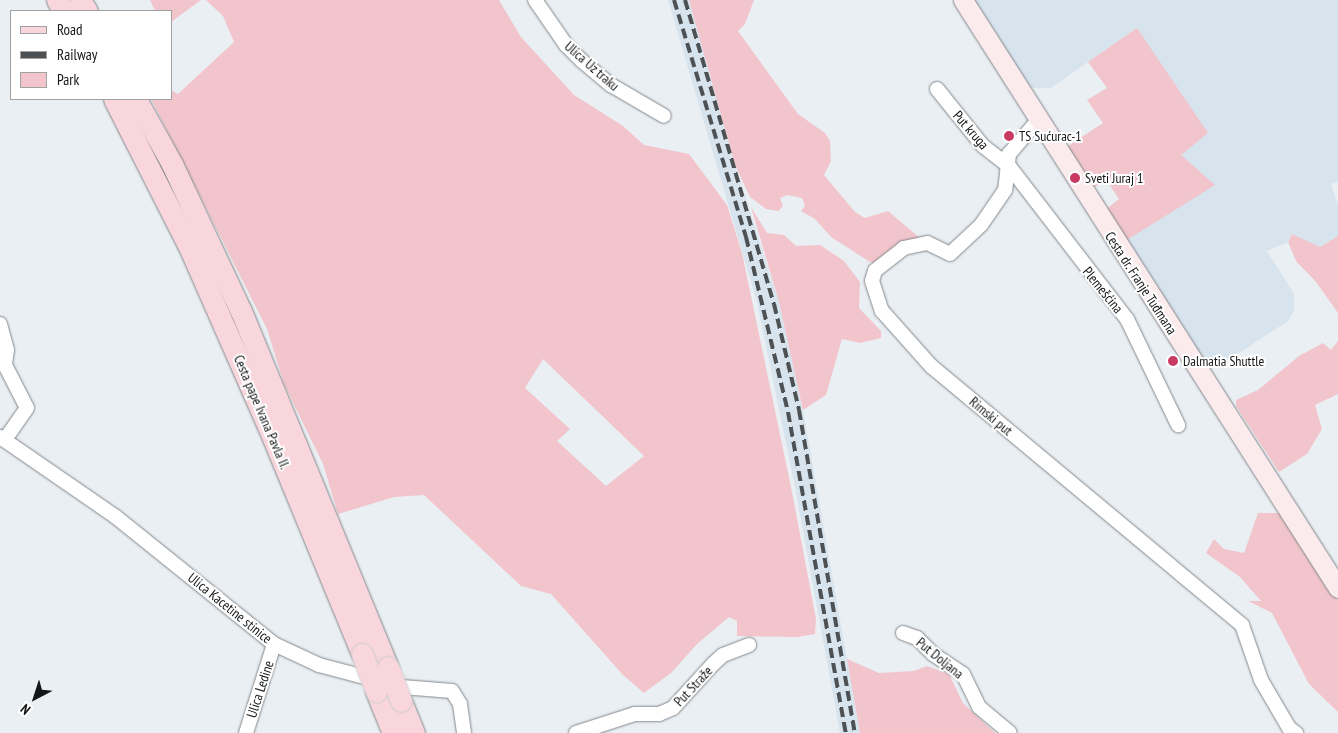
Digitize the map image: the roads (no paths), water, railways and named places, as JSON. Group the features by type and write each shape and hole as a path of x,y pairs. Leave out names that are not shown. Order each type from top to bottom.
{"main road":[{"name":"Cesta dr. Franje Tuđmana","path":"963,0 1040,118 1089,203 1338,588"},
{"name":"Cesta pape Ivana Pavla II.","path":"115,100 191,251 274,438 393,733"},
{"name":"Cesta pape Ivana Pavla II.","path":"137,100 172,164 241,311 414,733"}],"street":[{"name":"Ulica Uz traku","path":"535,0 566,45 582,61 611,85 664,116"},
{"name":"Put kruga","path":"937,89 984,146 1009,166"},
{"name":"Rimski put","path":"1040,118 1009,154 1009,166 1000,197 981,225 950,254 927,243 904,248 875,271 872,281 882,311 931,366 1242,625 1261,680 1289,728 1296,733"},
{"name":"Plemešćina","path":"1009,166 1127,319 1178,425"},
{"path":"0,324 7,350 5,365 28,408 3,439"},
{"name":"Ulica Kacetine stinice","path":"3,439 116,517 274,644 338,670 402,687 452,691 460,704 464,733"},
{"name":"Put Doljana","path":"903,633 916,638 933,654 963,674 979,707 1010,733"},
{"name":"Ulica Ledine","path":"246,733 274,644"},
{"name":"Put Straže","path":"576,733 635,714 659,714 673,708 723,655 749,645"}],"railway":[{"path":"674,0 746,237 788,412 846,733"},
{"path":"685,0 774,304 799,410 855,733"}],"place":[{"name":"TS Sućurac-1","path":"1009,136"},
{"name":"Sveti Juraj 1","path":"1075,178"},
{"name":"Dalmatia Shuttle","path":"1173,361"}]}
